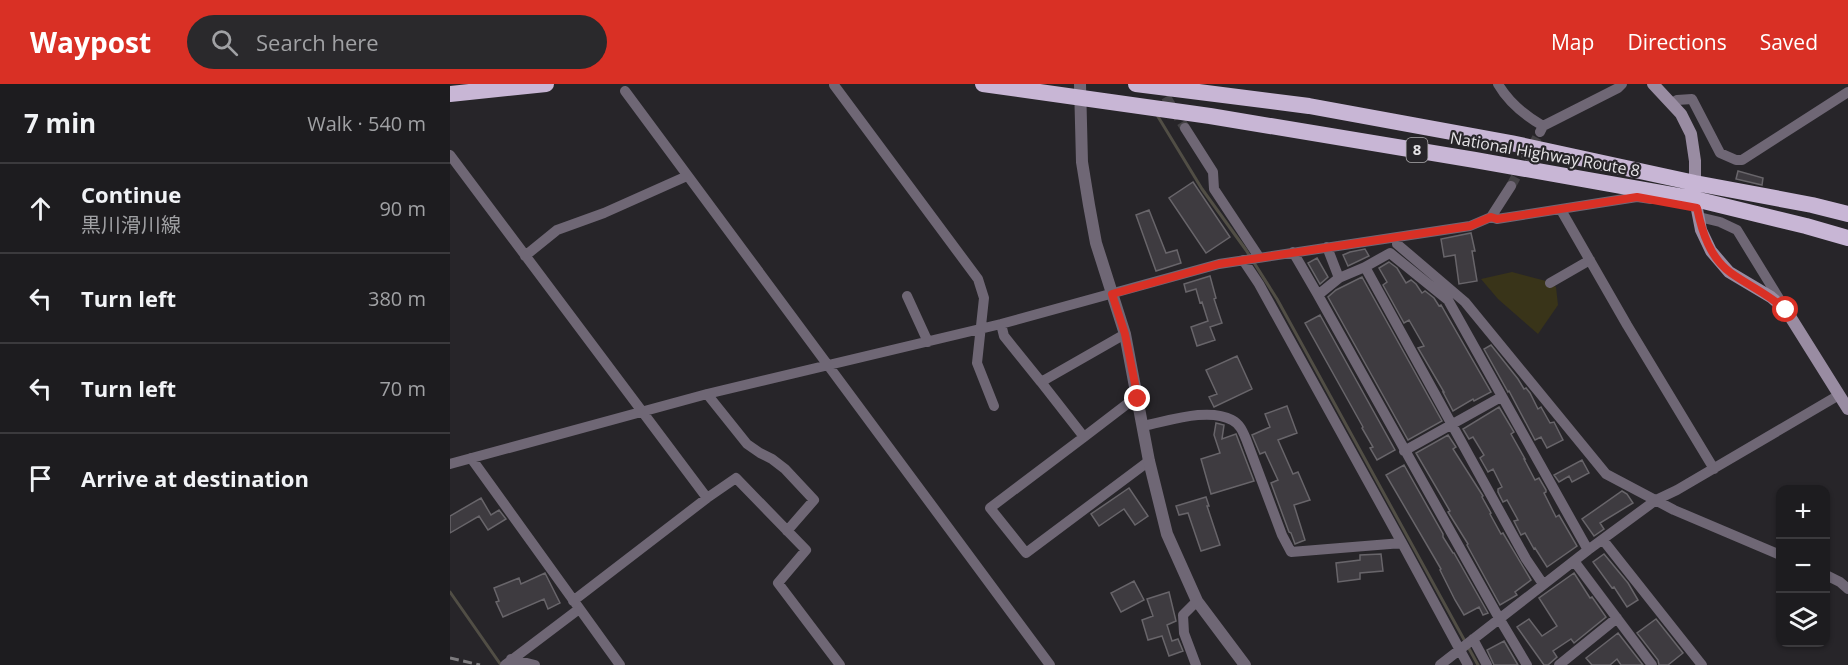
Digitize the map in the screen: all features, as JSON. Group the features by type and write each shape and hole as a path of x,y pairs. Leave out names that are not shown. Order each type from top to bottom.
{"highway":[{"path":"450,93 546,84"},
{"name":"National Highway Route 8","path":"983,84 1081,91 1210,116 1475,160 1696,202 1806,226 1848,238"},
{"name":"National Highway Route 8","path":"1136,84 1184,87 1309,106 1511,143 1696,202 1812,205 1848,214"}],"main road":[{"path":"1653,84 1682,114 1691,134 1695,162 1696,202 1701,230 1711,251 1729,272 1771,297 1786,310 1848,409"}],"street":[{"path":"1497,84 1505,96 1541,129 1622,84"},
{"path":"834,85 978,279 984,298 977,363 994,406"},
{"path":"625,91 1050,665"},
{"path":"1081,91 1082,162 1096,243 1125,334 1149,461 1167,534 1197,601 1245,665"},
{"path":"1672,103 1677,100 1692,99 1720,153 1736,160 1742,160 1848,92"},
{"path":"1185,128 1213,172 1214,189 1259,258"},
{"path":"450,155 707,498"},
{"path":"525,256 557,230 604,213 687,176"},
{"path":"450,464 707,394 1001,324 1219,264 1470,226 1491,217 1511,186"},
{"path":"1491,217 1497,219 1637,197 1696,202 1720,222 1737,230 1786,310"},
{"path":"1561,210 1714,469"},
{"path":"1397,244 1466,302 1606,474 1656,500 1776,553"},
{"path":"1327,247 1339,278"},
{"path":"1293,252 1498,618 1527,665"},
{"path":"1318,295 1339,278 1390,253 1448,300 1588,550"},
{"path":"1243,260 1259,284 1468,665"},
{"path":"1550,284 1590,260"},
{"path":"1365,267 1526,559 1543,584"},
{"path":"907,296 928,342"},
{"path":"1001,324 1004,336 1084,437"},
{"path":"1041,382 1125,334"},
{"path":"707,394 747,444 785,469 814,500 787,531"},
{"path":"1440,665 1498,618 1656,500 1714,469 1839,395"},
{"path":"1404,451 1501,397"},
{"path":"1138,399 1131,401 990,508 1026,553 1149,461"},
{"path":"1143,426 1206,414 1233,420 1241,428 1246,439 1282,535 1291,552 1402,543"},
{"path":"471,458 620,665"},
{"path":"508,662 707,498 736,478 806,550 778,583 840,665"},
{"path":"1603,540 1702,665"},
{"path":"1574,561 1652,665"},
{"path":"1830,577 1848,589"},
{"path":"1196,665 1184,633 1183,615 1197,601"},
{"path":"1559,665 1617,618"},
{"path":"1473,639 1487,665"},
{"path":"508,662 536,665"}],"shaded area":[{"path":"1512,272 1546,281 1556,287 1558,305 1538,334 1498,299 1481,279"}],"building":[{"path":"1738,171 1763,178 1762,185 1736,179"},
{"path":"1193,182 1230,237 1206,253 1169,198"},
{"path":"1149,210 1166,253 1177,250 1181,263 1156,271 1136,215"},
{"path":"1471,233 1477,281 1459,284 1455,255 1444,257 1441,239"},
{"path":"1365,249 1369,256 1348,266 1343,255"},
{"path":"1317,258 1328,277 1320,284 1308,263"},
{"path":"1389,262 1397,268 1406,283 1411,280 1422,293 1425,291 1434,298 1439,306 1441,305 1491,392 1453,411 1418,348 1424,346 1409,320 1404,323 1383,285 1387,282 1379,268"},
{"path":"1210,276 1216,298 1214,299 1222,323 1210,327 1215,340 1197,346 1191,327 1208,321 1196,289 1186,292 1184,284"},
{"path":"1362,277 1442,421 1408,440 1328,297 1336,290"},
{"path":"1320,315 1395,450 1377,460 1363,427 1305,323"},
{"path":"1491,345 1524,389 1526,388 1530,393 1538,409 1541,407 1550,423 1554,422 1563,440 1547,448 1541,437 1535,440 1484,349"},
{"path":"1237,356 1252,389 1214,407 1209,397 1217,394 1206,370"},
{"path":"1287,406 1297,433 1278,440 1293,474 1298,472 1310,500 1294,505 1305,540 1295,544 1271,483 1278,480 1265,452 1260,454 1252,435 1270,427 1265,414"},
{"path":"1499,407 1514,432 1511,434 1535,480 1539,478 1556,517 1559,515 1577,546 1547,567 1525,533 1521,535 1514,521 1518,520 1507,500 1503,502 1498,492 1498,489 1502,487 1493,469 1488,472 1480,458 1484,455 1473,437 1469,439 1463,429"},
{"path":"1216,423 1224,425 1222,439 1236,434 1254,481 1211,494 1201,459 1220,453 1214,435"},
{"path":"1448,435 1456,447 1453,449 1483,496 1501,534 1503,533 1531,580 1515,592 1517,595 1500,605 1416,453"},
{"path":"1582,460 1589,473 1572,482 1569,476 1559,482 1554,475"},
{"path":"1404,465 1488,613 1483,615 1479,607 1464,615 1455,600 1441,569 1386,475"},
{"path":"1129,488 1148,516 1135,525 1124,509 1099,526 1091,514"},
{"path":"1622,491 1633,503 1600,523 1604,529 1594,536 1582,519"},
{"path":"1206,497 1220,545 1201,551 1188,513 1179,515 1176,506"},
{"path":"481,498 491,515 499,510 506,519 488,530 479,516 450,533 450,516"},
{"path":"1381,554 1383,571 1360,573 1360,579 1338,582 1336,563 1360,560 1360,555"},
{"path":"1604,554 1628,583 1638,600 1627,607 1593,562"},
{"path":"545,573 560,603 548,609 544,599 503,617 496,602 499,601 494,588 519,578 521,584"},
{"path":"1574,573 1606,617 1574,643 1571,639 1553,651 1557,657 1548,665 1544,665 1517,627 1529,619 1542,636 1557,626 1539,598"},
{"path":"1134,581 1144,600 1121,612 1111,593"},
{"path":"1169,592 1176,621 1167,625 1172,641 1178,639 1183,651 1169,656 1162,636 1148,640 1142,620 1153,616 1147,599"},
{"path":"1656,619 1683,653 1668,665 1659,665 1658,660 1637,633"},
{"path":"1618,633 1643,665 1621,665 1617,659 1610,665 1592,665 1586,658"},
{"path":"1504,641 1518,665 1494,665 1487,650"}],"waterway":[{"path":"1157,115 1202,189 1246,250 1277,299 1478,665"},
{"path":"450,592 501,665"}],"tunnel":[{"path":"1158,84 1185,128"},
{"path":"1511,186 1540,132"}],"railway":[{"path":"450,658 480,665"}],"route":[{"path":"1138,399 1125,334 1112,294 1219,264 1470,226 1491,217 1497,219 1637,197 1697,208 1701,230 1711,251 1729,272 1771,297 1786,310"}]}
